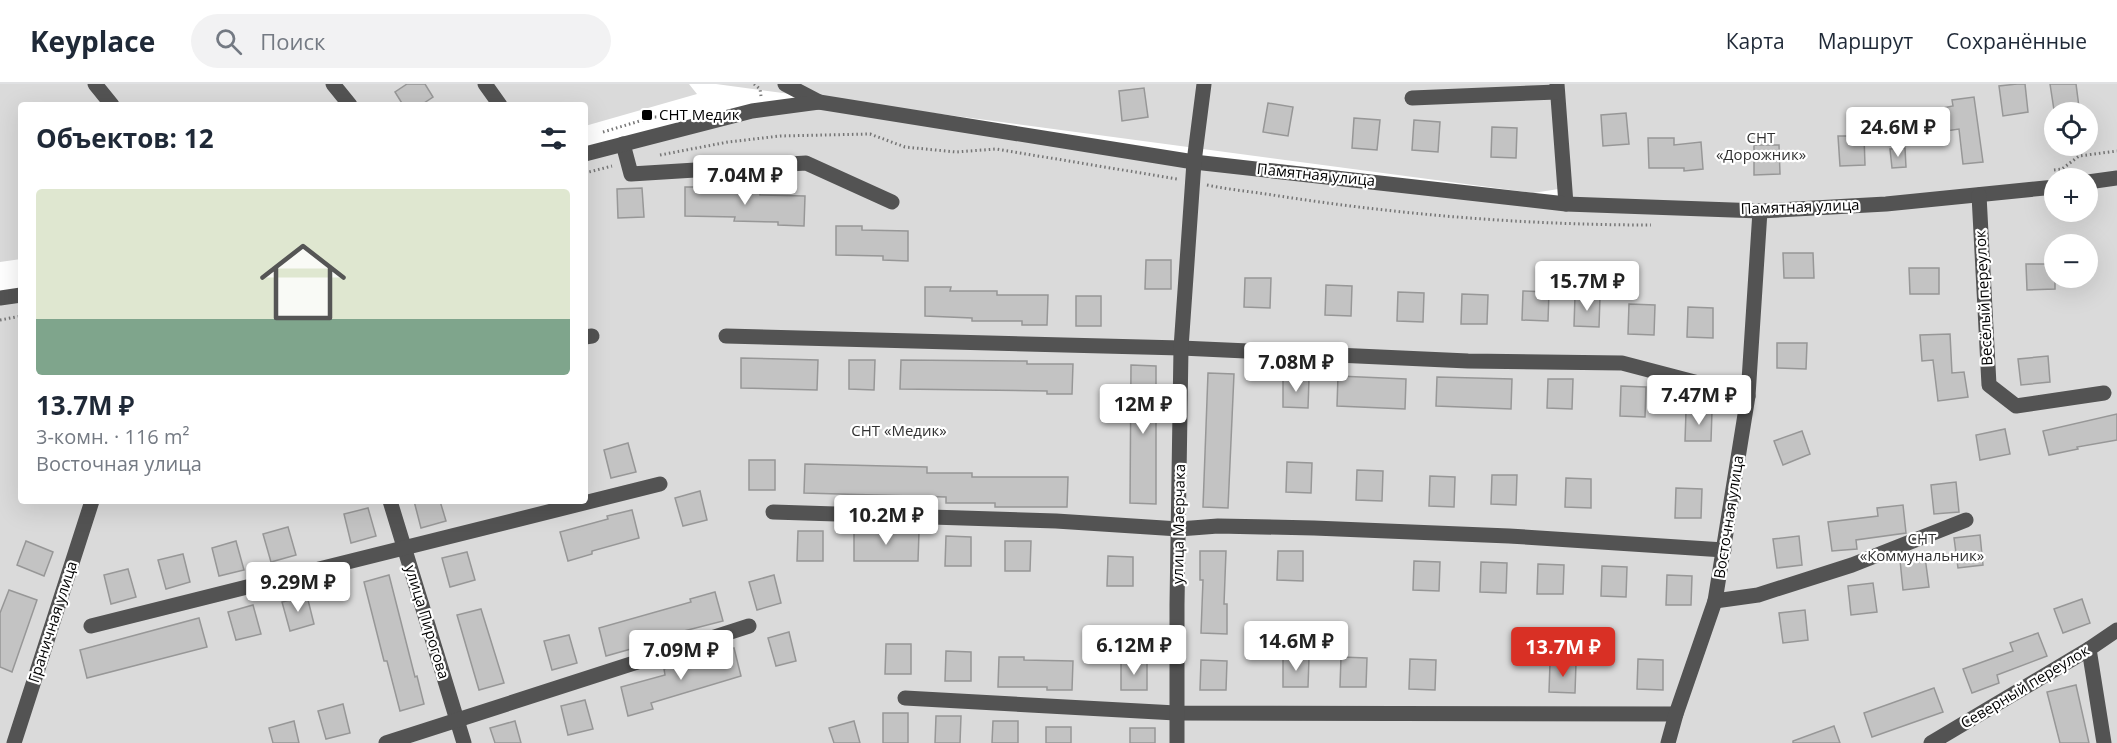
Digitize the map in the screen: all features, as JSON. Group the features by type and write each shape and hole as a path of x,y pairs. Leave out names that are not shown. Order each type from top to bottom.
{"street":[{"path":"95,84 110,102"},
{"path":"333,84 348,102"},
{"path":"485,84 498,102"},
{"path":"785,84 819,102"},
{"name":"улица Маерчака","path":"1177,743 1181,348 1194,162 1204,84"},
{"path":"1412,98 1557,88 1566,204"},
{"name":"Памятная улица","path":"588,153 752,111 819,102 1194,162 1566,204 1760,211 1886,204 2044,188"},
{"path":"623,144 631,174 806,163 892,202"},
{"path":"2098,181 2117,178"},
{"name":"Весёлый переулок","path":"1979,195 1989,385 2016,406 2104,393"},
{"name":"Восточная улица","path":"1668,743 1715,601 1724,550 1748,396 1760,211"},
{"path":"0,298 18,296"},
{"path":"726,336 1181,348 1468,361 1622,363 1748,396"},
{"path":"588,502 660,484"},
{"name":"Граничная улица","path":"14,743 91,504"},
{"name":"улица Пирогова","path":"391,504 464,743"},
{"path":"91,626 580,504"},
{"path":"773,512 1056,521 1179,529 1218,526 1314,528 1509,536 1724,550"},
{"path":"1715,601 1758,595 1852,565 1966,520"},
{"path":"386,743 749,626"},
{"name":"Северный переулок","path":"1932,743 2117,630"},
{"path":"2089,649 2104,743"},
{"path":"905,698 1176,713 1676,714"}],"path":[{"path":"2063,168 2079,156 2117,151"},
{"path":"0,320 18,317"}],"green space":[{"path":"0,84 689,84 697,94 588,125 588,102 18,102 18,259 0,262"},
{"name":"СНТ «Медик»","path":"716,84 2117,84 2117,743 0,743 0,298 18,295 18,504 588,504 588,153 819,102 1194,162 1566,204 1565,188 1533,193"}],"building":[{"path":"407,84 425,84 433,97 426,102 401,102 395,92"},
{"path":"2025,84 2028,112 2003,116 1999,86"},
{"path":"2050,84 2076,84 2078,102 2053,102"},
{"path":"1144,88 1148,117 1122,121 1119,91"},
{"path":"1974,97 1983,162 1963,164 1959,129 1946,131 1942,108 1953,106 1952,100"},
{"path":"1268,103 1293,107 1288,136 1263,132"},
{"path":"1626,113 1629,144 1603,146 1601,115"},
{"path":"1354,118 1380,120 1377,150 1352,148"},
{"path":"1414,120 1440,122 1438,152 1412,150"},
{"path":"1492,127 1517,128 1516,158 1491,157"},
{"path":"1838,136 1864,136 1865,165 1840,166"},
{"path":"1648,138 1674,138 1674,145 1701,142 1703,169 1684,171 1684,168 1649,168"},
{"path":"1754,145 1779,145 1780,174 1754,175"},
{"path":"1905,148 1906,167 1892,168 1890,149"},
{"path":"685,187 711,187 711,191 760,192 760,195 805,196 804,226 778,225 778,222 734,221 735,217 685,216"},
{"path":"642,188 644,217 618,218 617,189"},
{"path":"836,226 862,226 862,230 908,231 908,261 883,260 883,256 836,255"},
{"path":"1783,253 1813,253 1814,278 1784,278"},
{"path":"1146,260 1171,260 1171,289 1145,289"},
{"path":"2026,264 2044,264 2044,288 2055,289 2027,290"},
{"path":"1909,268 1939,268 1939,294 1910,294"},
{"path":"1245,278 1271,278 1270,308 1244,307"},
{"path":"1326,285 1352,286 1351,316 1325,315"},
{"path":"925,287 951,287 950,291 997,291 997,295 1048,295 1047,325 1022,325 1022,321 972,321 972,318 925,316"},
{"path":"1523,291 1549,292 1548,321 1522,320"},
{"path":"1398,292 1424,293 1423,322 1397,321"},
{"path":"1462,294 1488,295 1487,324 1461,324"},
{"path":"1076,296 1101,296 1101,326 1076,326"},
{"path":"1575,296 1600,297 1599,327 1574,326"},
{"path":"1629,304 1655,305 1654,335 1628,334"},
{"path":"1688,307 1713,308 1713,338 1687,337"},
{"path":"1950,334 1952,373 1964,372 1968,397 1938,401 1933,360 1922,361 1920,335"},
{"path":"1777,343 1807,343 1806,369 1777,368"},
{"path":"2048,356 2050,382 2021,385 2018,359"},
{"path":"741,358 818,360 817,390 741,388"},
{"path":"849,360 875,360 874,390 849,389"},
{"path":"901,360 1027,361 1027,364 1073,364 1072,394 1047,394 1047,391 900,389"},
{"path":"1131,365 1156,366 1156,504 1130,503"},
{"path":"1208,373 1234,374 1228,508 1203,507"},
{"path":"1338,376 1406,379 1405,409 1337,406"},
{"path":"1437,377 1512,379 1511,409 1436,406"},
{"path":"1283,378 1309,379 1308,408 1283,407"},
{"path":"1548,379 1573,379 1572,409 1547,408"},
{"path":"1621,386 1646,387 1645,417 1620,416"},
{"path":"1686,411 1712,411 1711,441 1685,441"},
{"path":"2117,414 2117,440 2049,455 2043,431"},
{"path":"2005,429 2010,454 1980,460 1976,435"},
{"path":"1802,431 1810,454 1783,465 1774,441"},
{"path":"628,443 636,472 611,478 604,450"},
{"path":"749,460 775,460 775,490 749,490"},
{"path":"1287,462 1312,463 1311,493 1286,492"},
{"path":"805,464 927,467 927,473 972,473 972,477 1068,477 1067,507 995,507 995,503 946,503 946,497 804,493"},
{"path":"1357,470 1383,471 1382,501 1356,500"},
{"path":"1492,475 1517,475 1516,505 1491,504"},
{"path":"1430,476 1455,477 1454,507 1429,506"},
{"path":"1566,478 1591,479 1591,508 1565,507"},
{"path":"1956,482 1959,512 1934,514 1931,485"},
{"path":"1676,488 1702,489 1701,518 1675,518"},
{"path":"700,491 707,520 683,526 675,498"},
{"path":"415,504 441,504 446,521 421,528"},
{"path":"1903,505 1906,533 1856,540 1857,549 1832,551 1828,522 1878,516 1877,508"},
{"path":"368,508 376,536 351,543 344,514"},
{"path":"632,510 639,538 592,551 592,554 568,561 560,532"},
{"path":"288,527 296,555 271,562 263,534"},
{"path":"798,531 823,531 823,561 797,561"},
{"path":"854,531 919,532 918,561 854,561"},
{"path":"1980,535 1983,565 1958,568 1954,538"},
{"path":"946,536 971,537 971,566 945,566"},
{"path":"1799,536 1802,565 1777,568 1773,539"},
{"path":"26,541 53,552 44,576 17,565"},
{"path":"236,541 244,570 219,576 212,548"},
{"path":"1005,541 1031,541 1030,571 1005,571"},
{"path":"1200,551 1226,551 1224,604 1227,604 1227,634 1201,633 1203,580 1200,580"},
{"path":"1278,551 1303,551 1303,581 1277,580"},
{"path":"467,552 475,580 450,587 442,558"},
{"path":"183,554 190,582 166,589 158,560"},
{"path":"1108,556 1133,557 1133,586 1107,586"},
{"path":"1925,557 1929,587 1903,590 1900,560"},
{"path":"1414,561 1440,562 1439,591 1413,590"},
{"path":"1481,562 1507,563 1506,593 1480,592"},
{"path":"1538,564 1564,565 1563,594 1537,594"},
{"path":"1602,566 1627,567 1626,597 1601,596"},
{"path":"128,569 136,597 111,604 104,575"},
{"path":"389,575 424,704 400,711 387,661 384,661 364,582"},
{"path":"774,575 781,603 757,610 749,582"},
{"path":"1667,575 1692,576 1691,605 1666,605"},
{"path":"1873,583 1877,612 1851,615 1848,586"},
{"path":"9,590 37,600 12,672 0,667 0,613"},
{"path":"715,592 723,621 676,633 677,636 606,656 599,628 691,602 690,599"},
{"path":"307,596 314,624 290,631 282,602"},
{"path":"2082,599 2090,623 2063,633 2054,609"},
{"path":"253,605 261,634 236,640 228,612"},
{"path":"481,609 504,683 479,690 457,615"},
{"path":"1805,610 1808,640 1783,643 1779,613"},
{"path":"199,618 207,647 87,678 80,650"},
{"path":"789,632 796,661 776,666 768,638"},
{"path":"2038,633 2047,656 1997,675 1999,683 1972,693 1963,669 2013,651 2010,643"},
{"path":"569,635 577,663 552,670 544,641"},
{"path":"886,644 911,644 911,674 885,674"},
{"path":"734,648 741,676 651,703 653,709 628,716 621,687 665,675 664,669"},
{"path":"946,651 971,652 971,681 945,681"},
{"path":"999,657 1073,661 1072,690 1047,690 1047,687 998,687"},
{"path":"1283,657 1309,658 1308,687 1283,687"},
{"path":"1341,657 1367,658 1366,687 1340,687"},
{"path":"1410,659 1436,660 1435,690 1409,689"},
{"path":"1638,659 1663,660 1663,690 1637,689"},
{"path":"1201,660 1227,661 1226,690 1200,690"},
{"path":"1121,661 1147,661 1147,690 1121,690"},
{"path":"1550,663 1576,663 1575,693 1549,692"},
{"path":"2076,685 2089,743 2060,743 2047,692"},
{"path":"1934,688 1943,712 1872,737 1864,713"},
{"path":"585,700 593,729 568,735 561,706"},
{"path":"343,704 350,733 326,739 318,711"},
{"path":"883,713 908,713 908,743 883,743"},
{"path":"936,716 961,716 960,743 935,743"},
{"path":"294,721 299,743 273,743 269,728"},
{"path":"515,721 521,743 495,743 490,728"},
{"path":"854,721 860,743 834,743 829,728"},
{"path":"993,721 1018,721 1018,743 992,743"},
{"path":"1834,726 1840,743 1793,743 1793,741"},
{"path":"1046,727 1071,727 1071,743 1046,743"},
{"path":"1130,728 1155,728 1155,743 1130,743"}],"place":[{"name":"СНТ Медик","path":"647,115"}],"park label":[{"name":"СНТ «Дорожник»","path":"1761,146"},
{"name":"СНТ «Коммунальник»","path":"1922,548"}]}
